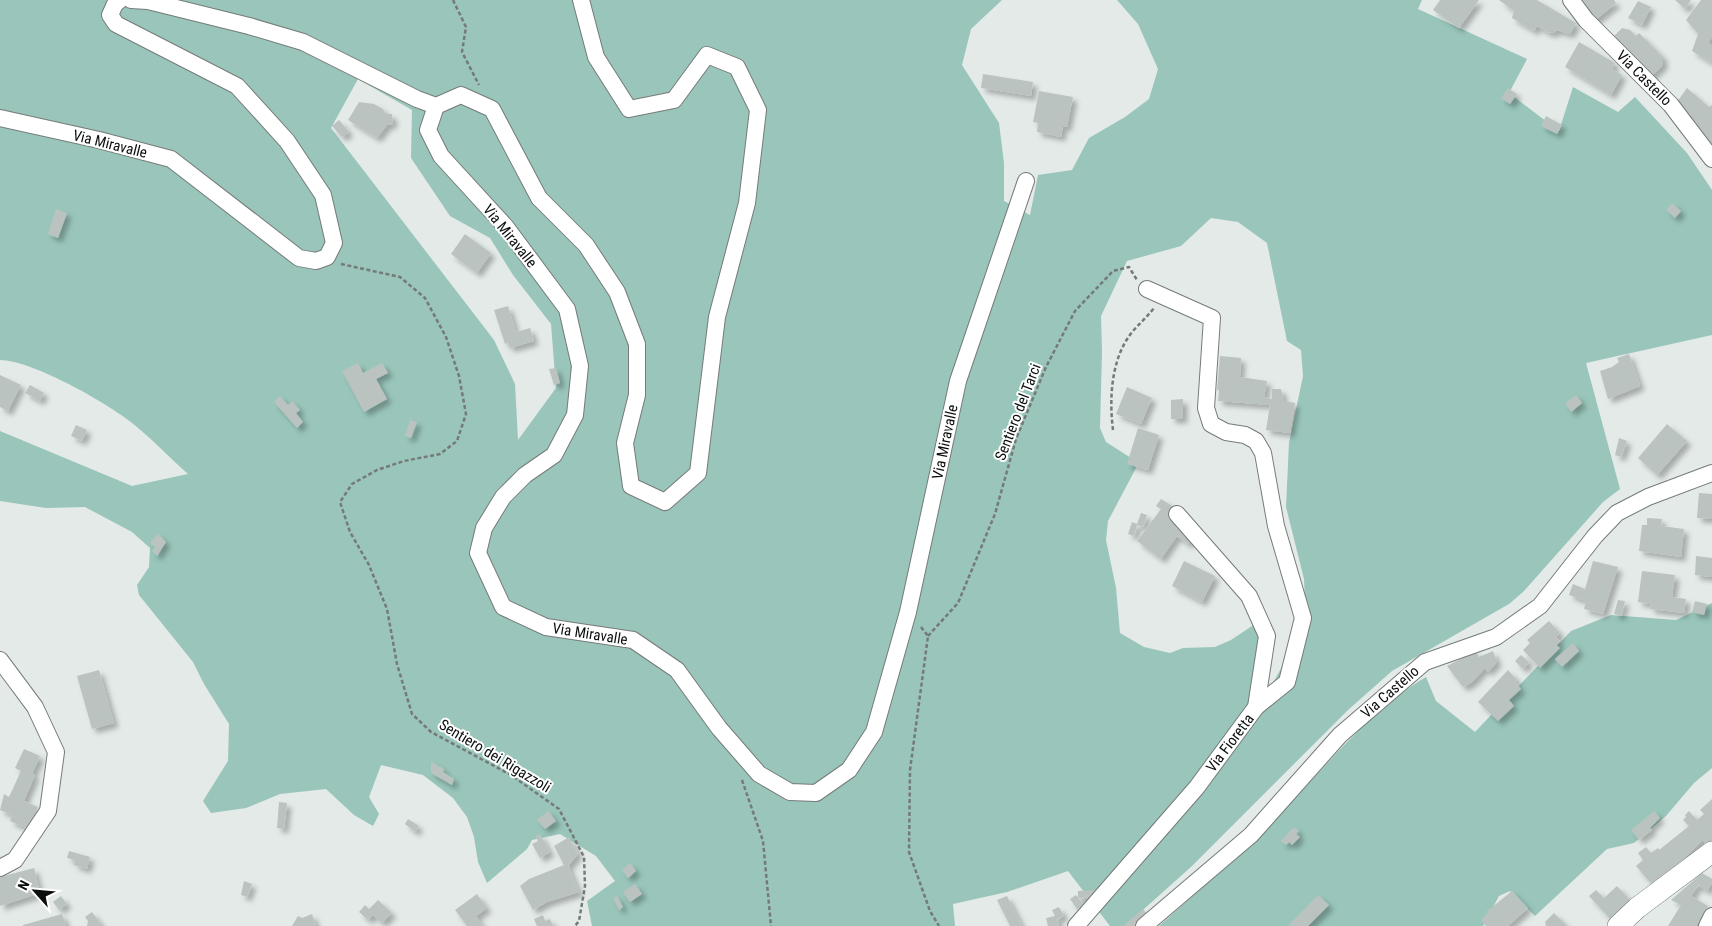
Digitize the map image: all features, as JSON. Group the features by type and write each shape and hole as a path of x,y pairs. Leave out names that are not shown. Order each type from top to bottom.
{"street":[{"path":"120,0 115,4 110,15 116,24 237,86 287,141 323,195 334,243 327,257"},
{"path":"131,0 157,3 303,42 436,106 461,95 492,109 539,198 586,245 617,292 637,344 637,395 625,444 631,486 664,502 698,473 717,318 747,203 758,110 737,67 707,55 674,100 629,110 596,57 581,0"},
{"name":"Via Castello","path":"1571,0 1586,20 1672,105 1712,159"},
{"name":"Via Miravalle","path":"436,106 428,130 441,156 506,227 567,309 580,366 575,415 554,455 525,475 503,497 484,528 478,554 503,607 546,627 633,640 676,670 719,728 758,774 790,792 816,793 849,770 874,732 908,612 958,381 1026,181"},
{"name":"Via Miravalle","path":"0,118 99,140 171,159 299,258 316,261 327,257"},
{"path":"1147,289 1212,318 1206,408 1211,424 1226,432 1245,436 1256,441 1263,453 1276,526 1303,618 1287,682 1256,707"},
{"name":"Via Castello","path":"1144,926 1250,835 1340,735 1425,662 1496,636 1540,606 1595,536 1617,513 1648,496 1712,473"},
{"name":"Via Fioretta","path":"1076,926 1197,787 1256,707 1267,636 1249,596 1177,514"},
{"path":"0,660 35,707 56,752 48,811 15,860 0,868"},
{"path":"1618,926 1637,908 1712,852"},
{"path":"1707,926 1712,916"}],"path":[{"path":"453,0 466,27 462,52 492,109"},
{"name":"Sentiero dei Rigazzoli","path":"327,257 338,263 400,277 425,298 446,337 459,376 466,414 457,441 440,454 404,461 377,470 352,484 340,502 350,532 368,565 387,609 397,664 412,714 431,732 511,775 559,809 584,857 585,886 579,921 575,926"},
{"name":"Sentiero del Tarci","path":"928,636 958,603 995,514 1016,439 1046,367 1076,311 1113,272 1130,267 1139,284 1147,289"},
{"path":"1113,430 1110,405 1114,378 1124,343 1158,303"},
{"path":"908,612 928,636 910,770 909,852 930,911 939,926"},
{"path":"740,774 763,841 771,926"}],"green space":[{"path":"0,0 1002,0 971,29 962,65 999,123 1004,163 1004,201 1030,215 1038,175 1072,170 1089,138 1125,117 1149,99 1158,69 1138,24 1117,0 1422,0 1418,9 1527,59 1509,93 1559,131 1573,87 1618,112 1635,97 1687,153 1712,190 1712,335 1586,363 1620,489 1603,502 1523,592 1509,604 1392,671 1348,710 1192,866 1125,926 1110,926 1068,871 1007,892 953,904 955,926 592,926 587,901 615,881 596,856 560,834 532,840 527,849 487,883 478,862 474,837 467,817 453,798 423,775 381,765 369,797 379,814 373,826 354,815 326,789 280,794 246,808 211,813 203,801 228,761 229,724 204,684 193,662 139,595 137,585 149,567 150,548 132,532 85,507 46,508 0,501 0,431 132,486 188,474 137,427 110,407 51,375 14,362 0,360","holes":["358,79 412,110 411,158 450,216 490,238 513,275 551,324 556,388 518,440 515,384 494,340 331,128","1211,218 1238,222 1267,243 1287,341 1301,350 1303,376 1289,443 1286,507 1304,579 1306,623 1267,694 1273,633 1255,624 1231,640 1215,647 1183,648 1170,653 1144,647 1120,633 1116,588 1106,540 1108,521 1136,468 1131,458 1106,442 1100,428 1101,316 1127,261 1181,246"]},
{"path":"1712,603 1712,768 1694,783 1666,816 1634,843 1607,849 1535,916 1510,891 1499,896 1483,926 1159,926 1247,845 1374,716 1390,702 1426,677 1436,701 1475,732 1571,631 1611,615 1676,620"}],"building":[{"path":"1440,0 1479,0 1459,28 1433,10"},
{"path":"1499,0 1537,0 1576,23 1570,34 1556,30 1554,33 1547,32 1537,26 1534,31 1512,18 1514,11"},
{"path":"1575,0 1614,0 1616,3 1593,22"},
{"path":"1675,0 1691,0 1685,9"},
{"path":"1701,0 1712,0 1712,37 1708,43 1712,46 1712,63 1692,51 1698,34 1686,20"},
{"path":"1638,1 1651,7 1642,25 1628,18"},
{"path":"1622,28 1630,30 1636,36 1639,33 1663,57 1663,65 1649,78 1612,38"},
{"path":"1579,42 1615,63 1612,69 1622,75 1611,95 1565,67"},
{"path":"983,74 1033,82 1031,96 981,88"},
{"path":"1508,88 1517,94 1510,104 1501,98"},
{"path":"1687,88 1709,107 1712,105 1712,149 1674,106"},
{"path":"1039,91 1073,97 1067,127 1063,126 1061,137 1037,132 1038,123 1033,122"},
{"path":"359,102 374,104 383,109 385,114 392,114 393,124 387,125 377,138 348,120"},
{"path":"1546,116 1562,125 1557,134 1541,126"},
{"path":"339,120 349,132 342,137 332,126"},
{"path":"1672,203 1681,211 1675,218 1666,210"},
{"path":"56,209 67,213 58,238 48,234"},
{"path":"465,234 491,253 477,273 451,254"},
{"path":"508,306 516,332 530,328 534,341 510,348 508,343 505,344 494,310"},
{"path":"1629,354 1640,386 1608,399 1600,371 1612,367 1619,362 1617,358"},
{"path":"1220,356 1241,358 1240,377 1267,381 1264,397 1272,399 1272,389 1281,389 1284,401 1295,403 1290,433 1266,430 1270,405 1218,401"},
{"path":"358,363 363,373 382,363 388,373 376,379 387,399 364,412 342,371"},
{"path":"556,368 560,383 554,385 549,369"},
{"path":"0,375 21,385 8,411 0,407"},
{"path":"30,385 44,393 40,401 25,393"},
{"path":"1127,387 1152,398 1141,424 1116,414"},
{"path":"1576,395 1582,403 1571,412 1565,403"},
{"path":"280,396 288,405 292,401 300,410 296,413 303,422 297,428 274,402"},
{"path":"1183,399 1183,419 1171,419 1171,400"},
{"path":"410,420 417,422 411,438 405,436"},
{"path":"1667,424 1687,441 1657,475 1638,458"},
{"path":"76,425 87,430 82,441 71,436"},
{"path":"1138,428 1159,435 1148,470 1127,464"},
{"path":"1619,438 1627,441 1621,457 1615,455"},
{"path":"1699,493 1712,494 1712,519 1697,518"},
{"path":"1161,499 1174,507 1194,537 1188,544 1177,536 1161,559 1137,541 1161,509 1156,506"},
{"path":"1141,513 1147,515 1143,527 1137,525 1134,536 1128,534 1132,522 1137,524"},
{"path":"1647,518 1662,519 1661,526 1684,529 1681,557 1639,551 1642,525 1647,525"},
{"path":"158,534 166,542 157,556 152,551 155,547 150,543"},
{"path":"1696,556 1712,558 1712,577 1695,575"},
{"path":"1184,561 1215,576 1202,602 1172,586"},
{"path":"1593,561 1618,567 1603,614 1584,609 1586,601 1569,595 1573,584 1585,589"},
{"path":"1642,571 1675,575 1672,597 1686,599 1684,613 1650,609 1651,604 1638,602"},
{"path":"1618,600 1625,601 1621,616 1614,614"},
{"path":"1695,601 1707,604 1704,615 1692,612"},
{"path":"1549,621 1560,633 1556,637 1560,641 1556,645 1560,648 1540,668 1523,650 1530,643 1527,640"},
{"path":"1573,643 1579,651 1562,667 1555,659"},
{"path":"1476,651 1479,657 1493,651 1497,662 1488,672 1485,668 1472,682 1463,687 1447,666"},
{"path":"1521,655 1529,662 1523,669 1515,661"},
{"path":"99,670 114,723 92,729 77,676"},
{"path":"1508,670 1517,680 1515,682 1521,689 1509,700 1514,706 1498,721 1478,702"},
{"path":"24,749 40,756 32,774 35,775 24,801 38,807 29,829 10,821 12,815 0,810 4,794 9,797 21,771 15,768"},
{"path":"431,762 444,769 443,772 454,779 452,785 431,773"},
{"path":"1712,799 1712,846 1708,849 1703,840 1654,887 1636,866 1643,860 1638,853 1646,847 1651,853 1658,848 1659,850 1689,826 1683,820 1689,811 1697,820 1704,814 1700,810"},
{"path":"279,802 287,803 284,829 277,828"},
{"path":"548,811 556,821 545,829 537,820"},
{"path":"1654,811 1660,818 1650,828 1652,830 1639,840 1631,830"},
{"path":"408,819 419,826 415,832 405,824"},
{"path":"1294,827 1299,831 1296,834 1300,837 1292,845 1289,842 1286,845 1281,841"},
{"path":"540,834 550,852 540,858 532,844 538,841 535,836"},
{"path":"569,837 578,854 568,866 579,892 547,902 533,910 520,886 529,879 564,865 554,846"},
{"path":"69,851 90,857 87,869 74,865 75,860 67,858"},
{"path":"630,863 636,871 628,878 622,870"},
{"path":"34,868 40,893 0,906 0,877"},
{"path":"1702,873 1712,879 1712,883 1707,891 1698,885 1691,896 1708,906 1696,926 1668,926 1681,905 1671,900"},
{"path":"244,881 252,884 247,897 241,895"},
{"path":"635,884 642,894 630,902 623,892"},
{"path":"1617,886 1632,902 1612,921 1589,896 1596,890 1604,898"},
{"path":"1095,890 1096,897 1078,898 1078,891"},
{"path":"1512,891 1528,908 1508,926 1486,926 1481,920 1488,913 1486,912"},
{"path":"477,894 487,908 476,916 483,926 467,926 455,910"},
{"path":"1076,895 1084,905 1077,909 1070,899"},
{"path":"1318,895 1329,905 1308,926 1288,926"},
{"path":"61,896 67,904 59,910 53,902"},
{"path":"617,896 623,907 619,910 613,898"},
{"path":"1007,896 1022,926 1010,926 997,900"},
{"path":"378,900 392,913 382,923 373,915 368,920 359,912 365,905 369,909"},
{"path":"1059,907 1064,916 1057,919 1059,926 1048,926 1046,918 1055,916 1052,910"},
{"path":"1143,909 1147,914 1134,924 1136,926 1123,926"},
{"path":"92,912 101,924 98,926 87,926 88,921 85,917"},
{"path":"1554,913 1567,926 1546,926 1545,922"},
{"path":"62,914 66,926 23,926 23,925"},
{"path":"312,914 316,926 292,926 298,916 302,918"},
{"path":"543,915 545,921 550,919 553,926 537,926 534,919"}]}
